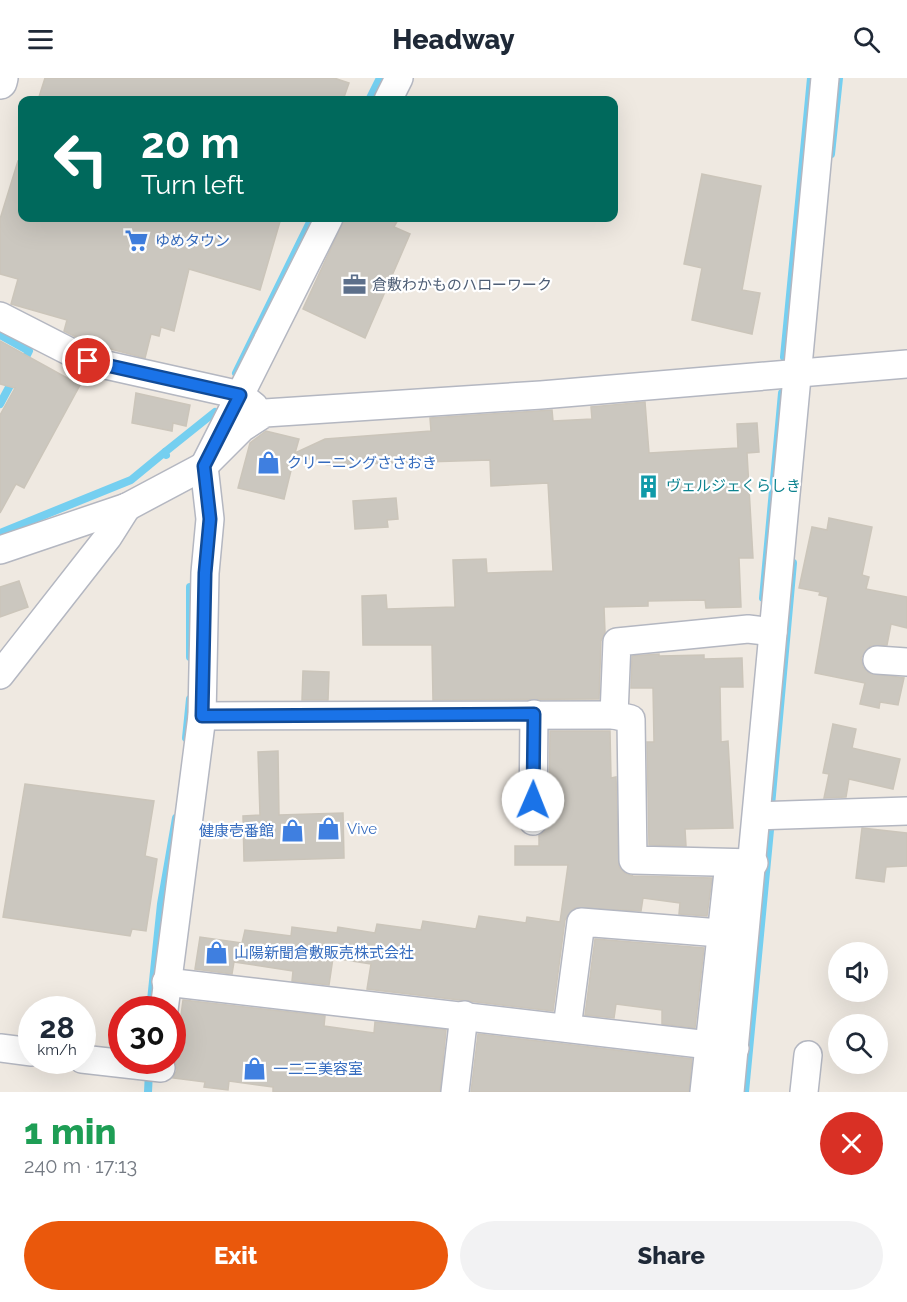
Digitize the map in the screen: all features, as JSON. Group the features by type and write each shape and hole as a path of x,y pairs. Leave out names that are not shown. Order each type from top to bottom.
{"street":[{"path":"389,96 399,78"},
{"path":"730,1092 721,1046 720,933 758,816 764,631 797,373 825,78"},
{"path":"165,996 202,716 205,573 210,519 204,466 327,222"},
{"path":"0,316 88,361 240,395 265,413"},
{"path":"0,550 127,507 204,466 242,428 265,413 530,396 907,364"},
{"path":"0,675 108,537 127,507"},
{"path":"614,715 617,642 764,631"},
{"path":"877,660 907,662"},
{"path":"202,716 534,714 614,715 631,719 633,860 741,863"},
{"path":"533,821 534,714"},
{"path":"758,816 907,811"},
{"path":"704,1092 721,1046 741,863"},
{"path":"567,1028 581,922 720,933"},
{"path":"166,982 721,1046"},
{"path":"455,1092 464,1015"},
{"path":"0,1048 18,1050"},
{"path":"804,1092 808,1055"}],"building":[{"path":"45,78 334,78 349,83 344,96 39,96"},
{"name":"ゆめタウン","path":"18,161 18,222 280,222 260,290 189,269 174,331 161,327 159,336 151,334 145,358 88,343 64,331 67,320 11,304 18,279 0,274 0,219"},
{"path":"702,174 761,186 742,290 760,293 752,334 692,320 702,268 684,264"},
{"path":"343,222 397,222 394,227 410,234 365,338 303,309"},
{"path":"0,341 80,385 24,488 16,484 0,513 0,415 15,388 0,384"},
{"path":"136,393 190,405 186,426 173,423 172,431 132,423"},
{"path":"645,402 649,453 738,448 737,424 757,423 759,452 747,453 753,558 739,558 741,607 706,608 705,600 648,601 648,606 604,607 605,632 601,641 599,699 433,700 432,645 363,645 362,596 386,595 387,609 455,607 453,560 486,559 487,573 553,571 548,483 491,486 490,460 327,465 295,454 284,499 238,488 250,443 266,431 299,439 295,453 325,439 431,431 430,418 552,410 553,421 592,419 591,407"},
{"path":"396,498 398,519 387,520 388,527 355,529 353,501"},
{"path":"829,518 872,527 862,575 869,577 866,589 907,597 907,628 891,624 887,645 870,646 861,658 863,667 869,673 904,678 898,705 880,702 879,708 860,704 865,683 815,673 828,597 819,595 820,592 799,588 812,527 827,530"},
{"path":"19,581 28,607 0,617 0,587"},
{"path":"659,654 659,656 704,655 704,659 742,658 743,687 720,687 721,742 728,741 733,828 685,829 686,846 649,845 647,742 654,742 653,688 631,688 632,656"},
{"path":"303,671 329,672 328,700 302,700"},
{"path":"833,724 856,729 852,748 900,759 893,789 849,779 846,797 824,798 829,774 823,773"},
{"path":"550,731 610,731 611,778 616,777 619,867 625,873 633,876 712,878 707,916 679,914 680,903 643,898 641,911 574,908 565,920 553,1011 367,989 371,964 333,958 329,985 292,981 293,971 234,962 232,974 195,969 200,937 242,943 245,930 291,936 292,927 337,933 338,927 375,933 377,924 421,930 423,921 476,929 479,916 526,923 527,917 560,922 568,865 515,865 515,846 539,846 539,835 544,832 549,822"},
{"path":"278,751 279,815 343,813 344,858 244,861 243,816 260,815 258,752"},
{"path":"25,784 154,801 145,856 157,859 146,931 132,929 130,936 3,917"},
{"path":"862,828 907,833 907,866 886,867 884,882 856,878"},
{"path":"595,939 704,948 695,1028 662,1024 662,1010 616,1004 614,1018 585,1015"},
{"path":"186,1000 325,1016 324,1026 374,1033 375,1022 446,1030 440,1092 273,1092 273,1087 229,1081 228,1090 204,1087 205,1082 173,1078 175,1074 186,1074"},
{"path":"478,1034 692,1059 689,1092 471,1092"}],"waterway":[{"path":"371,96 380,78"},
{"path":"784,357 811,78"},
{"path":"831,154 839,78"},
{"path":"236,373 310,222"},
{"path":"0,335 29,351 23,363"},
{"path":"0,404 14,378"},
{"path":"763,598 782,393"},
{"path":"166,455 165,452 215,412"},
{"path":"0,533 131,480 165,452"},
{"path":"771,806 793,563"},
{"path":"190,587 190,657"},
{"path":"186,738 190,699"},
{"path":"151,996 161,904 176,818"},
{"path":"745,1092 770,830"},
{"path":"148,1092 149,1074"}],"place":[{"name":"ゆめタウン","path":"137,241"},
{"name":"倉敷わかものハローワーク","path":"354,285"},
{"name":"クリーニングささおき","path":"269,463"},
{"name":"ヴェルジェくらしき","path":"648,486"},
{"name":"Vive","path":"329,829"},
{"name":"健康壱番館","path":"292,831"},
{"name":"山陽新聞倉敷販売株式会社","path":"216,953"},
{"name":"一二三美容室","path":"255,1069"}],"route":[{"path":"88,361 240,395 204,466 210,519 205,573 202,716 534,714 533,800"}]}
